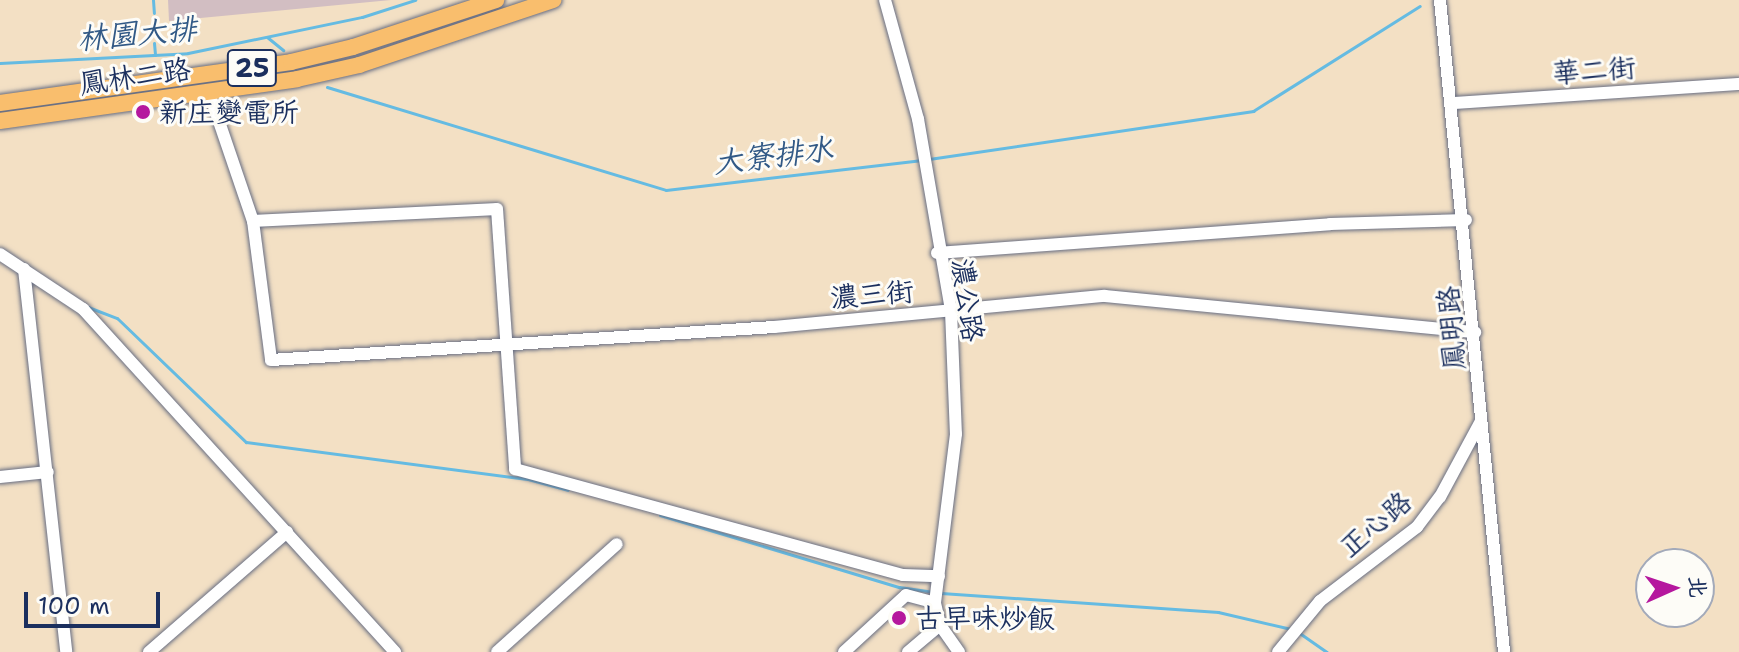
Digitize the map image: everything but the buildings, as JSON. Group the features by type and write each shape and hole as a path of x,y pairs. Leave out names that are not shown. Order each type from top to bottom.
{"main road":[{"name":"鳳林二路","path":"0,103 291,62 496,0"},
{"name":"鳳林二路","path":"0,121 209,92 359,65 553,0"}],"street":[{"name":"濃公路","path":"885,0 924,149 937,253 951,311 956,434 937,591 940,625 959,652"},
{"name":"鳳明路","path":"1440,0 1466,220 1504,652"},
{"name":"華二街","path":"1453,103 1739,84"},
{"path":"209,92 253,221 497,209 515,469 903,575 937,591"},
{"path":"937,253 1330,224 1466,220"},
{"name":"濃三街","path":"253,221 271,360 507,346 1136,296 1475,332"},
{"path":"0,254 83,309 395,652"},
{"path":"24,269 66,652"},
{"name":"正心路","path":"1278,652 1303,621 1348,578 1417,527 1440,497 1482,418"},
{"path":"0,477 48,472"},
{"path":"149,652 287,532"},
{"path":"497,652 617,544"},
{"path":"844,652 906,595 937,591"},
{"path":"908,652 940,625"}],"shaded area":[{"path":"168,0 391,0 169,21"}],"waterway":[{"path":"153,0 154,13"},
{"name":"林園大排","path":"0,63 188,53 362,17 415,0"},
{"name":"大寮排水","path":"929,159 1253,111 1420,6"},
{"path":"267,37 283,50"},
{"path":"154,43 155,55"},
{"name":"大寮排水","path":"327,87 666,190 922,160"},
{"path":"88,307 117,318 246,442 528,479 568,490"},
{"path":"660,515 899,587 934,592"},
{"path":"941,593 1218,612 1291,629"},
{"path":"1298,632 1327,652"}],"place":[{"name":"新庄變電所","path":"143,112"},
{"name":"古早味炒飯","path":"899,618"}]}
